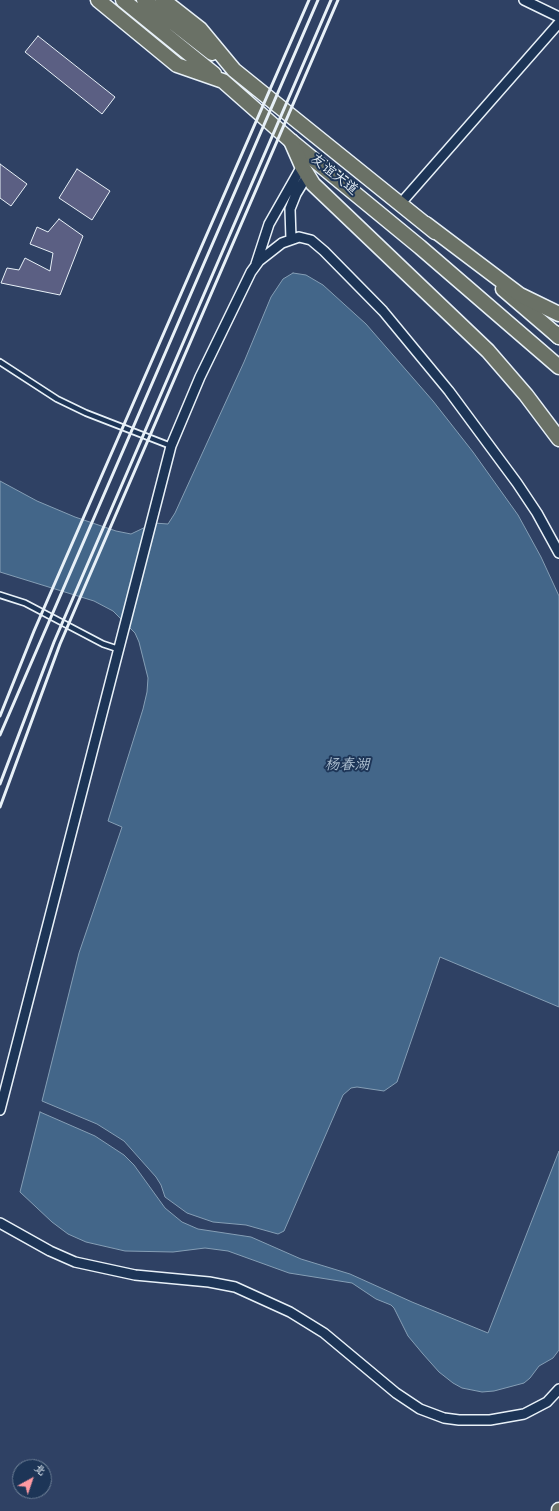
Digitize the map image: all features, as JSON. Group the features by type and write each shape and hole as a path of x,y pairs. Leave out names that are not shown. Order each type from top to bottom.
{"main road":[{"name":"友谊大道","path":"98,0 177,64 223,81 291,142 420,247 559,367"},
{"path":"123,0 223,81"},
{"path":"144,0 234,70"},
{"name":"友谊大道","path":"164,0 200,29 234,70 401,203 558,336"},
{"path":"291,142 304,171 320,192 488,351 556,434"},
{"path":"426,224 520,295 559,314"}],"street":[{"path":"524,0 559,17"},
{"path":"401,203 559,23"},
{"path":"291,239 290,209 304,171"},
{"path":"0,1110 171,446 194,389 255,266 260,247 269,224 304,171"},
{"path":"255,266 276,247 291,239 299,237 307,238 320,248 382,311 413,346 449,391 517,483 537,513 559,553"},
{"path":"0,1223 50,1251 75,1262 135,1275 209,1282 235,1287 290,1312 324,1333 396,1393 420,1409 444,1418 469,1421 490,1420 524,1414 543,1404 559,1389"}],"lane":[{"path":"0,362 57,399 86,413 171,446"},
{"path":"0,595 24,603 104,644 119,647"}],"water":[{"name":"杨春湖","path":"293,273 306,275 323,285 366,324 433,401 473,452 518,515 541,557 559,596 559,1007 440,957 397,1082 384,1091 357,1087 351,1088 343,1095 284,1231 278,1234 246,1225 213,1222 187,1213 165,1197 161,1185 156,1177 124,1141 97,1124 42,1101 79,953 122,827 108,821 143,709 147,692 148,678 139,642 135,633 113,611 94,601 0,572 0,481 37,501 75,517 116,531 131,534 154,523 168,524 175,513 244,362 271,297 283,279"},
{"path":"40,1112 95,1136 124,1155 134,1165 165,1208 182,1222 198,1229 251,1237 301,1259 350,1274 412,1302 488,1333 559,1151 559,1350 553,1358 539,1366 524,1383 494,1391 482,1392 462,1388 439,1372 423,1354 408,1336 391,1305 376,1299 352,1283 289,1273 228,1251 205,1248 173,1252 125,1251 86,1242 68,1234 52,1222 20,1192"}],"building":[{"path":"38,36 115,97 102,114 25,52"},
{"path":"0,164 27,184 11,206 0,198"},
{"path":"77,169 110,191 92,220 59,198"},
{"path":"59,219 83,236 60,295 1,283 7,268 19,270 25,258 50,271 53,253 30,244 37,227 48,232"}],"railway":[{"path":"0,716 34,631 309,0"},
{"path":"0,735 318,0"},
{"path":"0,784 54,642 331,0"},
{"path":"0,807 60,644 338,0"}]}
